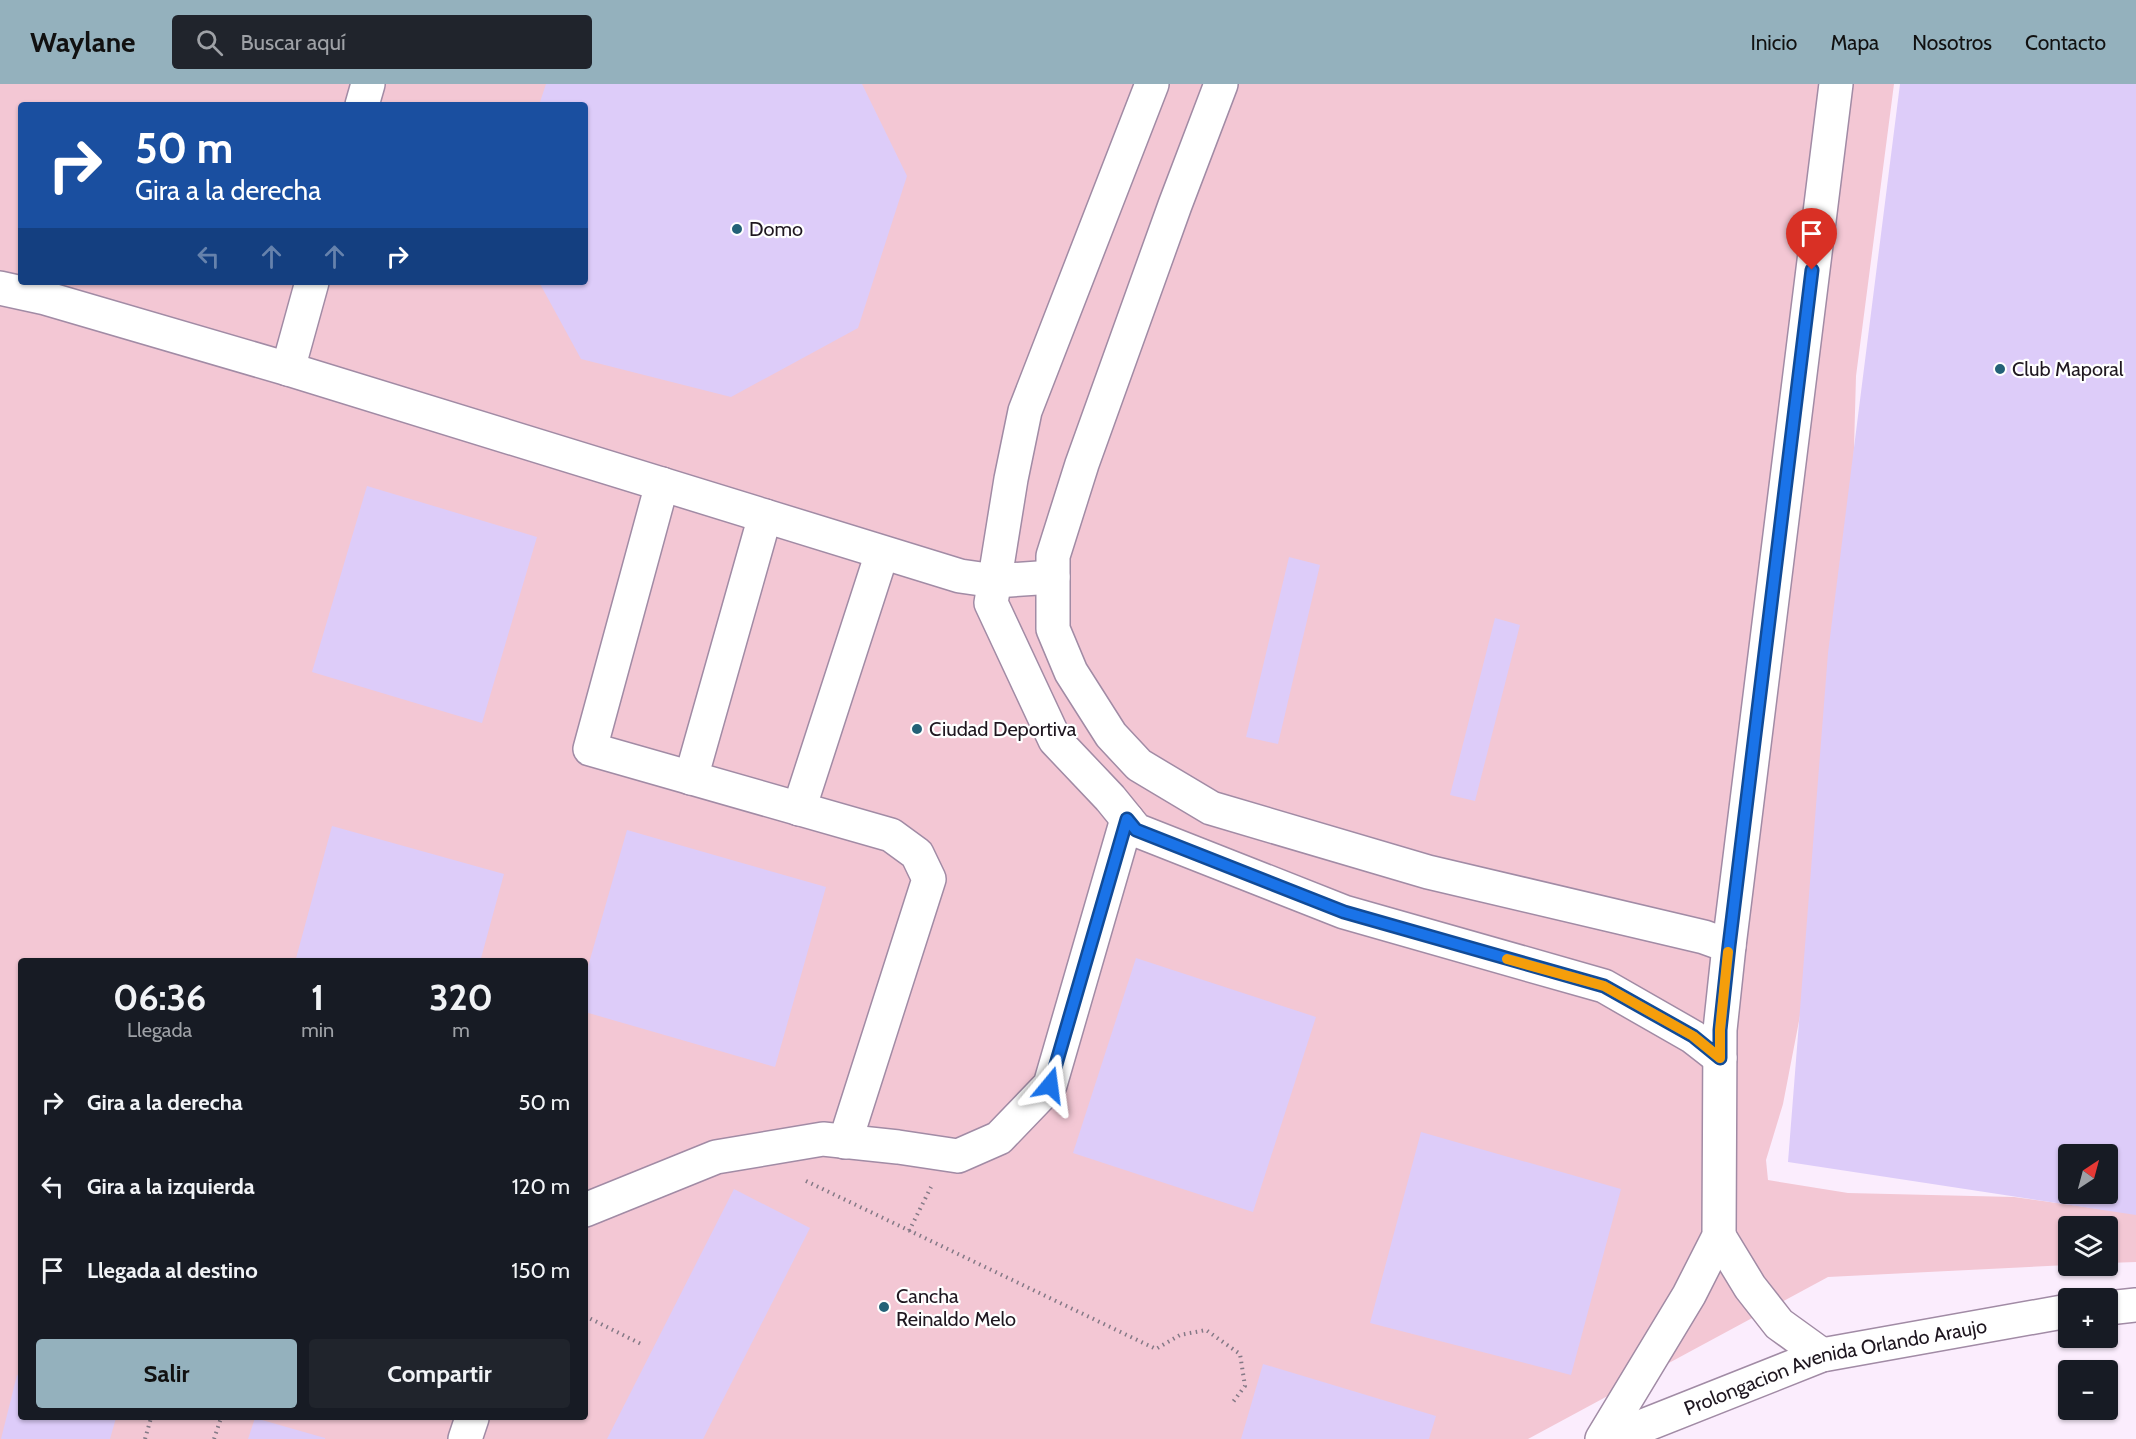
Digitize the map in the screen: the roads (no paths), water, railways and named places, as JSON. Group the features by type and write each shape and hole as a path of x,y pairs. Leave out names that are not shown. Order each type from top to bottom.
{"street":[{"path":"363,102 368,84"},
{"path":"1152,84 1025,411 994,581 991,603 1055,740 1136,830 1344,912 1604,986 1693,1036 1720,1058"},
{"path":"1221,84 1082,464 1053,556 1053,629 1071,672 1111,735 1139,765 1211,808 1428,872 1704,937 1729,946"},
{"path":"1602,1439 1689,1295 1719,1236 1720,1030 1836,84"},
{"path":"288,369 311,285"},
{"path":"0,288 45,298 288,369 960,576 994,581 1053,576"},
{"path":"662,484 590,749 891,835 917,854 929,879 845,1142"},
{"path":"691,778 765,516"},
{"path":"799,809 882,553"},
{"path":"588,1209 716,1157 823,1139 958,1156 999,1138 1050,1085 1127,819"},
{"path":"1719,1236 1750,1287 1779,1324 1822,1355"},
{"path":"2118,1307 2136,1305"},
{"name":"Prolongacion Avenida Orlando Araujo","path":"1610,1439 1822,1355 2058,1313"},
{"path":"465,1439 471,1420"}],"place":[{"name":"Domo","path":"737,229"},
{"name":"Club Maporal","path":"2000,369"},
{"name":"Ciudad Deportiva","path":"917,729"},
{"name":"Cancha Reinaldo Melo","path":"884,1307"}]}
